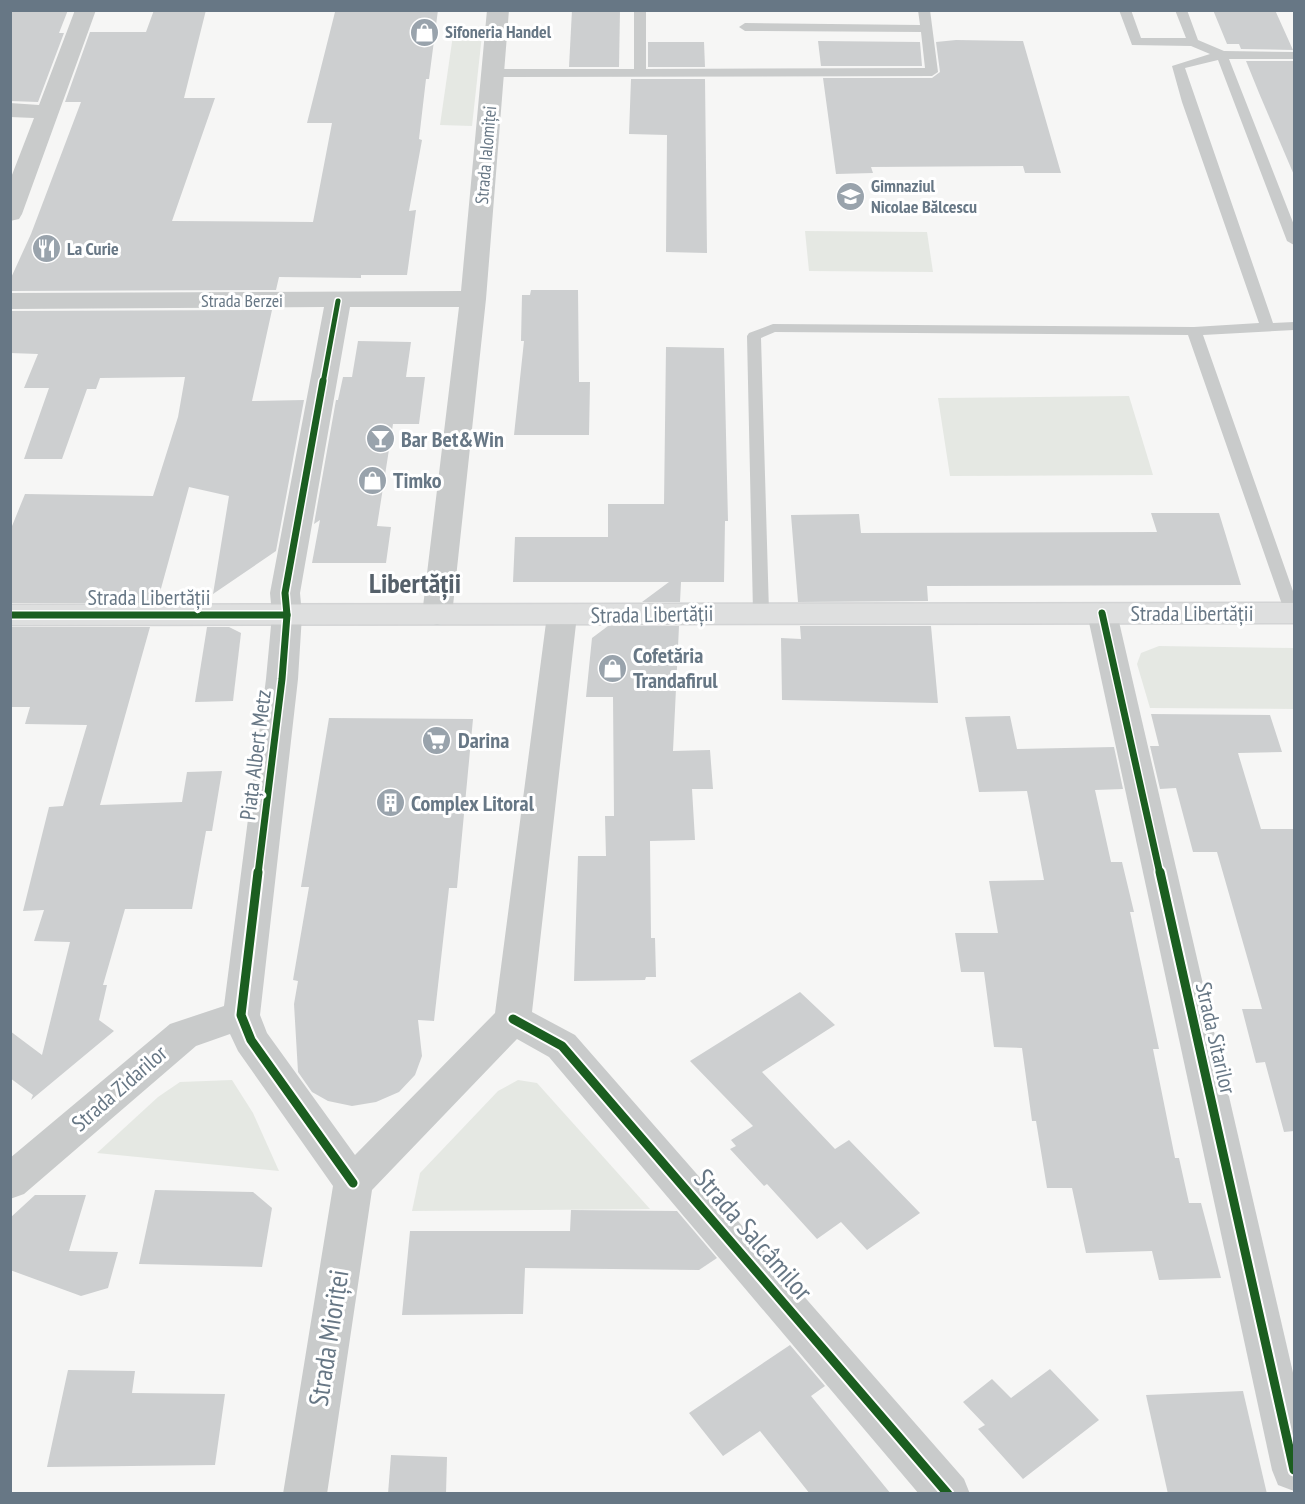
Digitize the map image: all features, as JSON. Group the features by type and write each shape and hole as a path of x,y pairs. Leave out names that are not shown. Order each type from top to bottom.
{"main road":[{"name":"Strada Libertății","path":"10,615 562,615 761,612 1294,613"}],"street":[{"path":"10,214 87,10"},
{"name":"Strada Ialomiței","path":"473,299 498,10"},
{"path":"10,110 50,112"},
{"path":"437,615 473,299"},
{"name":"Strada Berzei","path":"10,301 473,299"},
{"name":"Piața Albert Metz","path":"338,301 285,593 287,615 282,679 241,1015 250,1040 353,1183"},
{"name":"Strada Sitarilor","path":"1102,613 1294,1470"},
{"path":"353,1183 513,1018 562,615"},
{"name":"Strada Zidarilor","path":"10,1182 183,1035 241,1015"},
{"name":"Strada Salcâmilor","path":"513,1018 562,1046 948,1494"},
{"name":"Strada Mioriței","path":"305,1494 353,1183"}],"lane":[{"path":"640,10 640,72"},
{"path":"493,73 932,72 924,10"},
{"path":"1125,10 1136,42 1193,42 1222,55 1294,241"},
{"path":"1181,10 1193,42"},
{"path":"745,27 926,29"},
{"path":"1267,327 1188,102 1178,66 1222,55 1294,55"},
{"path":"761,612 754,336 773,328 1194,331 1294,326"},
{"path":"1194,331 1294,613"}],"shaded area":[{"path":"453,35 482,35 472,126 440,125"},
{"path":"805,231 927,232 933,272 809,271"},
{"path":"1129,396 1153,475 950,476 938,398"},
{"path":"1159,646 1294,648 1294,709 1150,708 1137,664 1141,653"},
{"path":"232,1080 253,1113 279,1171 97,1153 158,1097 180,1082"},
{"path":"518,1080 537,1083 650,1209 412,1211 420,1173 498,1091"}],"building":[{"path":"10,10 68,10 59,33 64,33 38,102 10,101"},
{"path":"154,10 206,10 184,98 215,98 172,221 313,222 332,123 307,123 335,12 438,10 429,79 426,79 419,139 422,140 409,211 416,210 407,275 361,275 361,278 279,277 276,290 10,291 10,280 31,234 81,102 65,102 90,32 146,32"},
{"path":"572,10 620,10 619,67 569,67"},
{"path":"1213,10 1275,10 1293,50 1241,49 1239,44 1227,44"},
{"path":"818,41 920,42 922,66 821,66"},
{"path":"1023,41 1061,173 1025,173 1023,166 871,167 873,173 836,174 823,78 932,78 940,72 936,42"},
{"path":"648,42 704,42 705,67 648,67"},
{"path":"1246,61 1294,61 1294,175 1259,93"},
{"path":"631,79 705,79 707,253 666,252 667,135 629,134"},
{"path":"531,290 578,290 579,382 590,382 589,435 514,435 524,341 521,341 522,295 530,295"},
{"path":"272,310 252,401 304,400 276,551 213,594 229,496 189,487 157,603 10,603 10,531 25,494 153,496 178,417 185,377 100,378 96,389 87,389 62,459 24,459 49,388 24,388 38,354 10,353 10,311"},
{"path":"358,341 411,342 406,377 425,377 419,424 393,424 377,526 391,527 386,563 312,563 320,520 314,524 336,400 338,400 343,377 352,377"},
{"path":"666,347 724,348 728,521 725,521 724,582 681,582 680,602 642,602 669,582 513,582 515,537 608,537 608,504 664,504"},
{"path":"1151,513 1219,513 1241,585 927,586 928,601 798,602 791,515 859,514 861,533 1157,532"},
{"path":"608,626 679,626 673,751 710,750 713,789 692,789 695,840 650,841 651,938 655,938 656,977 646,977 645,980 574,981 578,856 606,856 605,816 614,816 613,697 586,697 592,638"},
{"path":"800,626 931,626 938,703 782,700 781,638 801,639"},
{"path":"10,627 150,627 100,805 182,802 187,772 222,771 212,831 206,831 192,909 125,909 103,985 107,985 99,1020 114,1031 31,1100 33,1095 10,1078 10,1031 42,1055 70,942 34,941 44,910 23,911 49,807 63,806 87,725 25,724 30,707 10,707"},
{"path":"207,627 229,627 241,633 233,701 195,702"},
{"path":"1151,714 1270,715 1282,752 1238,753 1261,829 1294,829 1294,1131 1284,1132 1265,1062 1256,1063 1242,1009 1262,1009 1217,852 1193,852 1176,788 1160,789 1150,746 1159,746"},
{"path":"1010,716 1017,749 1114,747 1123,789 1095,790 1111,862 1122,862 1134,912 1130,912 1159,1049 1153,1049 1175,1158 1179,1158 1189,1203 1201,1203 1221,1278 1159,1280 1152,1251 1086,1253 1072,1188 1047,1188 1036,1121 1032,1121 1022,1048 994,1047 984,972 961,972 955,933 998,933 989,881 1044,880 1027,791 979,792 965,717"},
{"path":"329,718 473,719 457,888 449,888 434,1021 418,1020 422,1056 415,1075 399,1092 376,1102 352,1106 328,1101 312,1092 298,1072 294,1004 298,981 293,980 309,887 301,887"},
{"path":"800,992 835,1025 762,1072 835,1149 849,1140 920,1213 867,1250 841,1222 817,1239 767,1184 764,1186 730,1149 736,1146 731,1140 753,1126 690,1061"},
{"path":"155,1190 253,1192 272,1208 262,1267 139,1264"},
{"path":"35,1195 86,1195 69,1251 118,1252 108,1288 81,1296 10,1270 10,1218"},
{"path":"571,1210 677,1211 717,1258 699,1270 525,1268 523,1314 402,1315 410,1231 570,1231"},
{"path":"790,1345 825,1386 811,1396 891,1494 810,1494 760,1431 723,1456 689,1413"},
{"path":"1050,1369 1099,1420 1023,1479 978,1429 985,1425 963,1402 992,1379 1011,1398"},
{"path":"68,1370 135,1371 132,1393 225,1394 215,1465 47,1467"},
{"path":"1243,1391 1267,1494 1168,1494 1146,1395"},
{"path":"391,1455 447,1457 446,1494 388,1494"}],"cycle path":[{"path":"338,301 285,593 287,615 282,679 241,1015 251,1040 353,1183"},
{"path":"1102,613 1294,1470"},
{"path":"10,615 287,615"},
{"path":"513,1019 562,1046 948,1494"}],"place":[{"name":"Sifoneria Handel","path":"424,32"},
{"name":"Gimnaziul Nicolae Bălcescu","path":"850,196"},
{"name":"La Curie","path":"46,249"},
{"name":"Bar Bet&Win","path":"380,439"},
{"name":"Timko","path":"372,480"},
{"name":"Cofetăria Trandafirul","path":"612,668"},
{"name":"Darina","path":"437,740"},
{"name":"Complex Litoral","path":"390,803"}],"district":[{"name":"Libertății","path":"415,583"}]}
